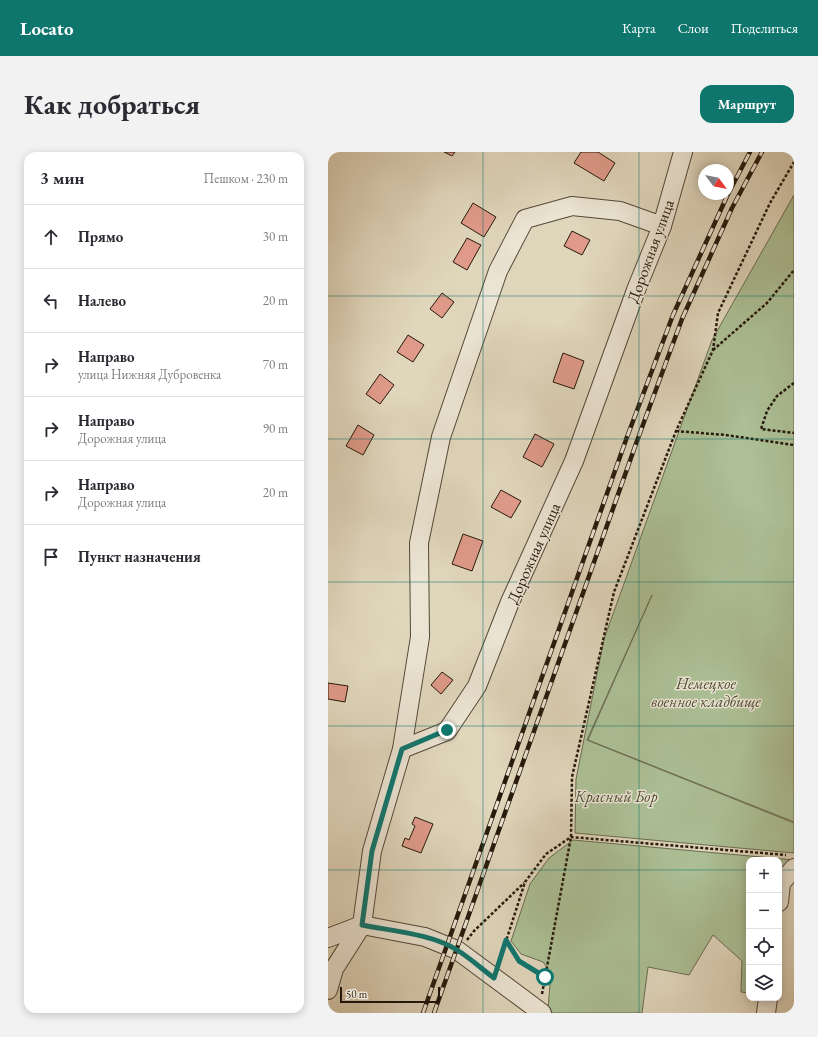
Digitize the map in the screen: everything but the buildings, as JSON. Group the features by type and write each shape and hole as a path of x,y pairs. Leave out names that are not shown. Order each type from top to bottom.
{"street":[{"name":"Дорожная улица","path":"402,749 447,730 477,686 510,602 574,461 636,290 662,226 683,152"},
{"path":"328,990 334,969 362,925 372,851 402,749 420,637 419,543 441,438 498,271 525,219 572,206 620,211 662,226"},
{"path":"780,893 781,884 790,862"},
{"path":"328,938 362,925 425,937 459,951 540,1012"},
{"path":"766,1013 768,1001"}],"path":[{"path":"540,1012 571,837 572,777 614,592 676,431 713,350 718,313 770,203 794,162"},
{"path":"713,350 767,303 794,270"},
{"path":"794,383 777,396 767,411 761,429 794,433"},
{"path":"676,431 726,435 794,445"},
{"path":"459,951 474,931 525,882 546,854 571,837 790,862"},
{"path":"494,978 525,882"},
{"path":"506,940 519,961 545,977"}],"green space":[{"name":"Немецкое военное кладбище","path":"794,195 794,822 588,740 652,595 587,740 794,823 794,853 575,833 576,779 604,639 712,340"},
{"path":"573,840 761,857 746,857 746,993 741,992 742,961 713,935 689,975 648,967 642,1013 553,1013 548,1009 551,973 543,962 521,954 511,941 530,884 549,858"},
{"path":"782,859 794,860 782,878"}],"railway":[{"path":"734,183 750,152"},
{"path":"434,1013 637,441 682,319 732,208 762,152"},
{"path":"423,1013 627,437 673,315 725,200"}],"route":[{"path":"447,730 402,749 372,851 362,925 425,937 447,945 457,950 494,978 506,940 519,961 545,977"}],"park label":[{"name":"Красный Бор","path":"616,796"}]}
